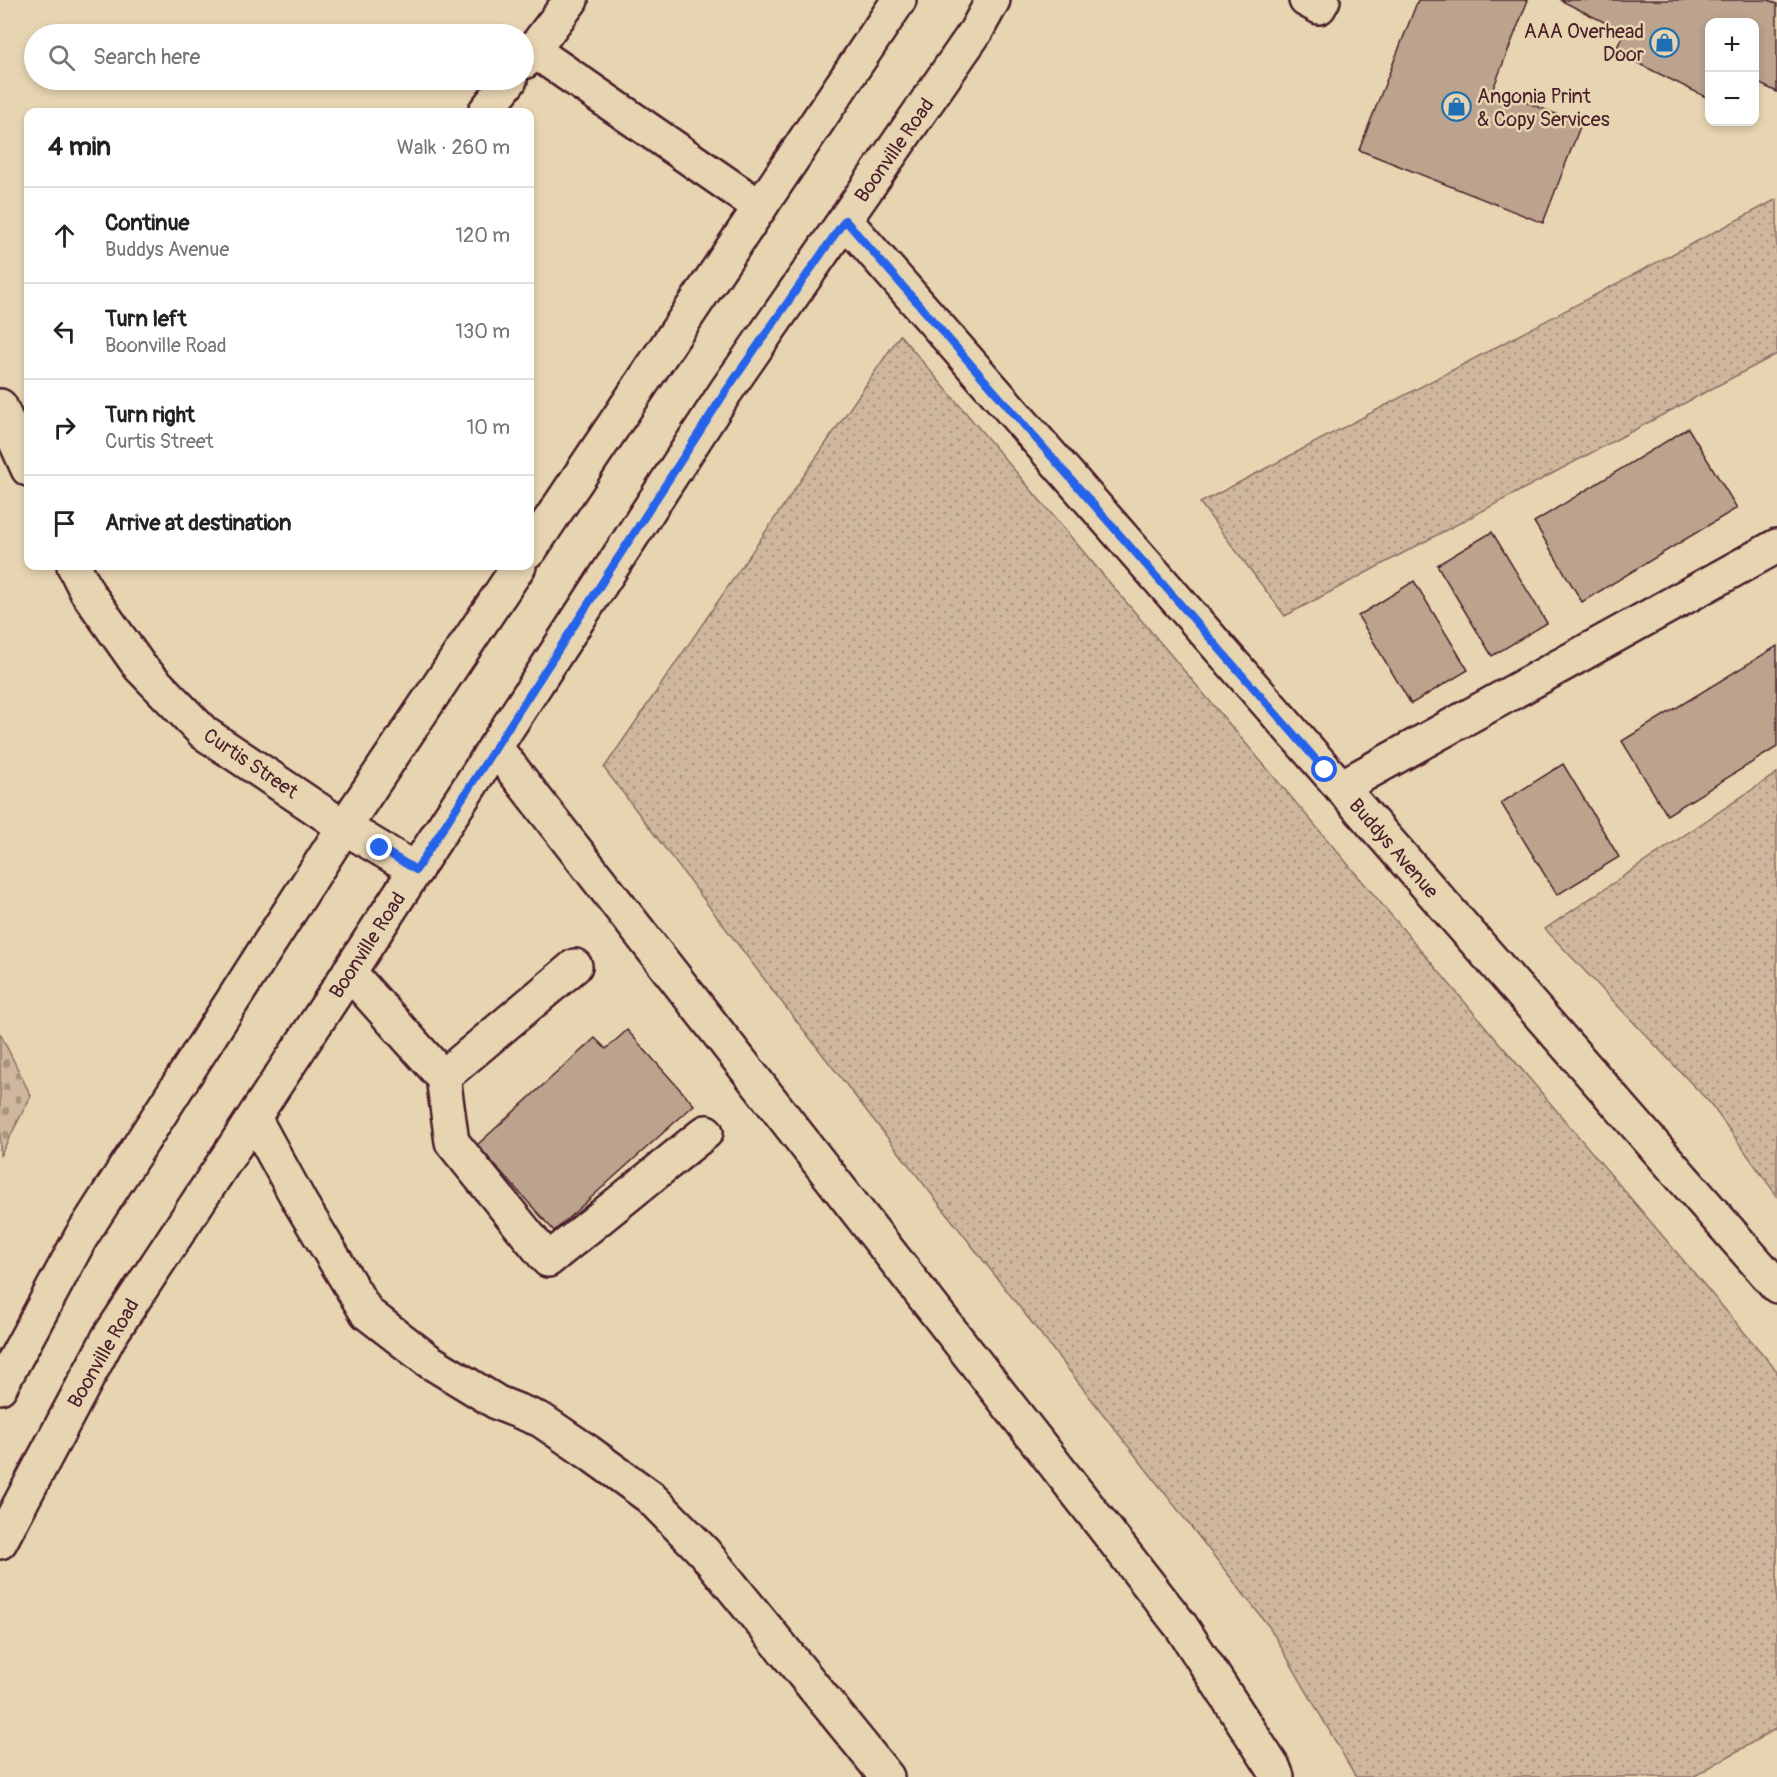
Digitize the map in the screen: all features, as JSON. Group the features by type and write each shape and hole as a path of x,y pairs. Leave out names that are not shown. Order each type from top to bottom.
{"main road":[{"path":"534,48 571,0"},
{"path":"534,544 898,0"},
{"name":"Boonville Road","path":"0,1542 109,1337 416,870 726,391 976,31 993,0"},
{"path":"1306,0 1319,7 1323,0"},
{"path":"534,60 760,207"},
{"path":"488,108 502,90"},
{"name":"Buddys Avenue","path":"845,220 1777,1286"},
{"path":"0,406 24,460"},
{"path":"1341,787 1777,546"},
{"name":"Curtis Street","path":"76,570 87,592 140,667 204,734 344,827 416,870"},
{"path":"0,1387 81,1237 344,827 516,570"},
{"path":"495,747 1181,1626 1277,1777"},
{"path":"443,1077 575,966"},
{"path":"349,972 443,1077 452,1142 548,1260 706,1132"},
{"path":"254,1118 301,1204 367,1313 429,1360 498,1403 541,1420 650,1497 705,1552 887,1777"}],"green space":[{"path":"1777,199 1777,354 1285,616 1200,503"},
{"path":"900,335 1777,1371 1777,1728 1693,1777 1356,1777 1270,1628 777,996 604,768"},
{"path":"1777,773 1777,1196 1710,1103 1545,929"},
{"path":"0,1033 31,1096 0,1156"}],"building":[{"name":"Angonia Print & Copy Services","path":"1418,0 1528,0 1493,89 1581,124 1543,223 1359,150"},
{"name":"AAA Overhead Door","path":"1560,0 1769,0 1777,4 1777,92 1759,83 1759,18 1705,18 1705,97 1615,52 1624,32"},
{"path":"1688,428 1737,508 1582,602 1534,522"},
{"path":"1492,532 1547,623 1492,656 1437,565"},
{"path":"1414,581 1468,670 1411,704 1358,616"},
{"path":"1777,646 1777,747 1667,815 1622,741"},
{"path":"1563,764 1619,857 1557,895 1501,803"},
{"path":"627,1030 694,1105 554,1231 477,1145 595,1038 606,1049"}],"place":[{"name":"AAA Overhead Door","path":"1665,42"},
{"name":"Angonia Print & Copy Services","path":"1456,107"}],"route":[{"path":"380,848 416,870 726,391 845,220 1325,770"}]}
